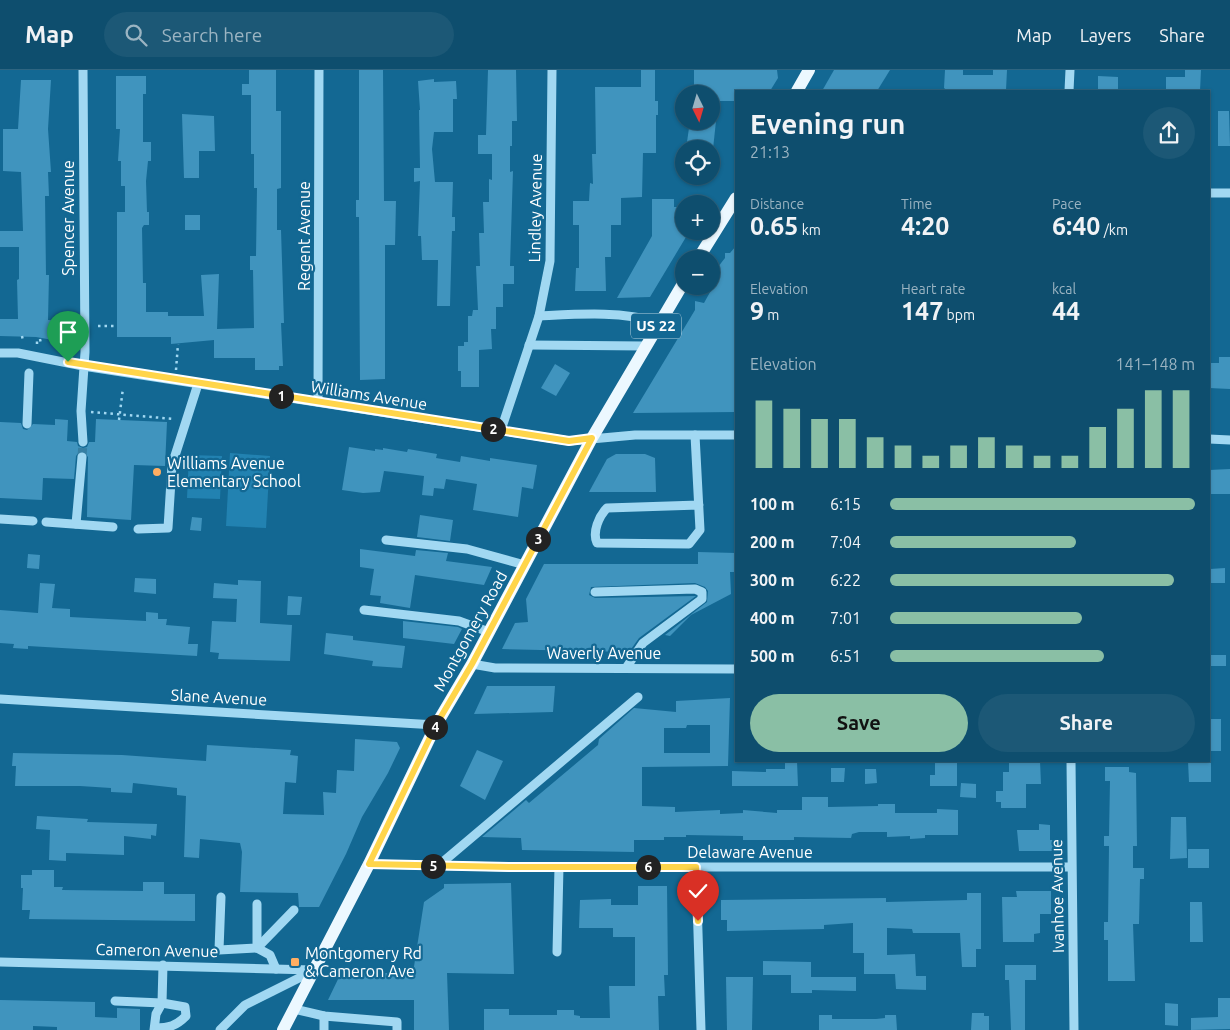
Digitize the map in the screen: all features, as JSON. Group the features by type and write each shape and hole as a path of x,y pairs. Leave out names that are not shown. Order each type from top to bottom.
{"main road":[{"path":"798,90 809,70"},
{"path":"704,250 735,200"},
{"name":"Montgomery Road","path":"284,1030 313,970 369,864 436,725 472,664 592,438 676,295"}],"street":[{"name":"Spencer Avenue","path":"83,70 83,366 81,411 83,442"},
{"name":"Regent Avenue","path":"318,402 319,70"},
{"name":"Lindley Avenue","path":"501,430 539,316 550,261 552,70"},
{"path":"1069,90 1070,70"},
{"path":"1210,193 1230,193"},
{"path":"539,316 607,313 634,315 659,322"},
{"path":"529,345 645,346"},
{"name":"Williams Avenue","path":"0,353 18,353 83,366 569,441 592,438 735,435"},
{"path":"27,424 29,373"},
{"path":"138,528 168,528 172,465 198,384"},
{"path":"695,435 700,530 689,544 596,543 594,536 601,514 607,508 698,505"},
{"path":"1210,439 1230,440"},
{"path":"76,524 82,457"},
{"path":"0,519 33,521"},
{"path":"46,522 114,527"},
{"path":"386,540 467,549 524,565"},
{"path":"595,592 695,589 702,592 702,599 643,643 626,668"},
{"path":"364,610 459,621 489,632"},
{"name":"Waverly Avenue","path":"472,664 495,668 735,669"},
{"path":"438,866 638,697"},
{"name":"Slane Avenue","path":"0,699 436,725"},
{"name":"Ivanhoe Avenue","path":"1071,762 1074,1030"},
{"name":"Delaware Avenue","path":"369,864 559,867 1071,867"},
{"path":"557,952 559,867"},
{"path":"696,867 701,1030"},
{"path":"218,966 221,897"},
{"path":"257,904 257,948"},
{"path":"257,948 294,910"},
{"path":"219,950 257,948 270,955 276,969"},
{"name":"Cameron Avenue","path":"0,962 218,966 313,970"},
{"path":"115,1001 162,1003 185,1007 186,1016 178,1024 169,1028 154,1029 156,1014 162,1003 163,965"},
{"path":"220,1030 245,1005 313,970"},
{"path":"294,1009 324,1016 397,1022 397,1030"},
{"path":"324,1016 324,1030"}],"path":[{"path":"98,326 117,326"},
{"path":"22,336 23,342"},
{"path":"38,338 39,344"},
{"path":"64,342 68,348"},
{"path":"174,379 178,362 178,344"},
{"path":"119,420 123,388"},
{"path":"81,411 179,419"}],"shaded area":[{"path":"230,453 270,456 266,528 226,526"},
{"path":"189,455 222,456 220,499 187,498"}],"building":[{"path":"249,70 276,70 276,111 281,111 281,188 277,189 277,230 281,230 284,323 281,323 283,366 279,366 279,370 255,370 255,358 214,358 214,340 171,344 171,337 117,337 117,212 125,212 125,186 121,186 121,161 118,161 120,129 116,129 116,76 146,76 146,94 143,94 143,142 151,142 151,161 148,161 146,181 149,225 144,225 142,228 143,283 146,283 146,312 168,312 168,316 204,316 201,275 219,274 217,329 254,328 253,270 250,270 250,256 256,256 257,188 254,188 254,154 251,154 251,95 242,95 242,84 249,84"},
{"path":"359,70 383,70 384,201 396,201 395,245 385,245 385,379 360,380 359,217 356,217 356,200 359,200"},
{"path":"488,70 516,70 517,121 512,121 512,146 510,146 510,172 513,171 510,266 514,266 514,284 503,284 503,307 496,307 496,329 491,329 492,349 479,350 479,387 461,387 461,371 458,371 458,346 464,346 464,342 468,342 468,316 472,316 473,310 478,310 476,266 480,266 479,233 484,233 483,202 489,202 489,179 492,180 492,154 478,154 478,135 486,135"},
{"path":"641,70 655,70 655,101 658,101 656,153 643,153 642,197 621,198 621,225 611,225 611,257 605,257 606,291 575,291 576,268 579,268 579,225 573,225 573,201 589,201 590,183 593,184 592,154 596,154 595,87 641,87"},
{"path":"694,70 777,70 778,78 771,90 735,90 735,101 720,101 720,85 694,85"},
{"path":"834,70 890,70 878,90 823,90"},
{"path":"945,70 963,70 963,75 993,75 993,70 1007,70 1006,90 947,90 944,88"},
{"path":"1185,70 1201,70 1200,90 1166,90 1166,77 1185,77"},
{"path":"1098,76 1118,77 1118,90 1098,90"},
{"path":"434,79 434,82 456,81 457,99 453,99 453,132 434,132 432,149 435,182 453,182 452,217 455,217 455,231 452,231 450,306 437,306 438,260 422,260 421,236 418,236 420,181 414,182 414,168 420,168 418,81"},
{"path":"21,80 51,80 48,129 51,172 48,172 49,196 45,196 46,275 49,275 48,320 64,321 64,342 36,337 0,336 0,319 18,319 17,280 19,279 19,247 0,247 0,231 23,231 21,172 3,171 3,129 18,129"},
{"path":"1218,111 1229,111 1230,146 1218,146"},
{"path":"182,114 214,116 215,151 199,151 199,178 184,178"},
{"path":"689,130 715,130 714,140 687,140"},
{"path":"652,199 674,199 675,240 684,240 678,250 675,250 675,255 650,297 617,298 652,236"},
{"path":"185,215 200,215 200,230 185,230"},
{"path":"735,247 735,412 633,413 695,310 695,301 704,303 708,295 720,295 720,264 725,258 725,253 730,253"},
{"path":"1219,357 1230,357 1230,389 1210,388 1210,363 1219,363"},
{"path":"555,364 570,373 556,396 541,388"},
{"path":"55,419 68,420 67,441 77,442 78,446 83,448 87,447 89,442 95,442 96,419 167,422 165,466 134,465 131,520 87,517 88,457 83,451 79,452 76,456 74,479 43,478 42,500 0,498 0,422 21,423 23,429 27,430 33,424 55,425"},
{"path":"349,447 375,451 375,449 383,450 383,448 407,452 408,449 437,454 436,458 460,462 461,456 490,461 490,458 537,465 533,489 522,487 518,517 473,510 477,484 446,479 444,489 434,488 433,496 422,495 424,476 384,471 380,492 363,493 342,490"},
{"path":"616,454 645,454 655,458 656,492 589,492 607,459"},
{"path":"1230,469 1230,494 1210,494 1210,470"},
{"path":"420,515 453,520 450,541 417,537"},
{"path":"192,517 202,518 201,531 190,530"},
{"path":"360,549 415,556 416,550 448,553 446,561 492,567 484,585 415,575 410,608 380,603 381,596 370,595 374,569 360,567"},
{"path":"698,552 735,553 735,572 730,572 731,594 691,615 670,636 665,635 707,602 708,591 705,587 695,583 591,587 589,595 595,598 696,596 639,638 629,652 502,649 515,623 528,622 526,599 544,564 698,564"},
{"path":"28,554 40,555 39,569 27,568"},
{"path":"1225,568 1225,583 1211,583 1210,569"},
{"path":"135,578 156,579 156,594 134,592"},
{"path":"238,580 261,581 260,623 292,625 290,661 218,659 219,653 210,652 212,621 236,622 237,599 213,598 214,583 238,585"},
{"path":"40,583 55,584 52,608 70,609 70,617 146,621 146,612 158,613 158,619 167,619 166,625 190,627 188,644 198,644 197,656 28,646 28,649 13,648 14,644 0,643 0,610 38,613"},
{"path":"288,596 302,597 300,615 287,615"},
{"path":"403,621 462,629 454,644 403,638"},
{"path":"326,633 353,636 353,640 405,646 402,668 372,666 373,661 324,654"},
{"path":"1210,655 1226,655 1226,666 1210,666"},
{"path":"487,686 555,686 553,712 474,714"},
{"path":"730,698 728,766 642,767 642,806 675,807 675,812 720,810 720,814 743,813 743,810 777,813 777,810 802,810 802,797 828,797 828,807 895,804 895,813 937,813 937,809 958,810 958,835 925,835 925,838 910,839 910,836 887,837 887,832 859,832 852,834 851,838 794,837 794,840 743,840 743,836 686,835 686,837 664,837 664,840 634,840 634,852 522,850 521,838 482,837 526,800 529,803 598,745 599,739 634,708 676,712 676,701","holes":["710,725 710,753 664,753 664,728"]},
{"path":"1210,719 1221,719 1221,751 1210,751"},
{"path":"355,739 397,742 400,748 388,773 362,817 346,854 319,907 299,907 298,893 240,892 242,852 240,843 200,839 199,858 184,857 186,796 177,795 177,788 133,783 132,793 111,792 111,788 80,786 15,786 16,766 12,766 13,753 122,755 206,761 207,745 291,750 290,755 298,756 296,783 285,782 283,814 324,815 323,792 336,793 337,770 354,771"},
{"path":"477,750 503,761 485,800 460,786"},
{"path":"1211,761 1211,782 1189,782 1188,762"},
{"path":"785,762 797,762 798,786 732,786 732,771 766,772 766,769 785,769"},
{"path":"935,762 957,762 957,786 930,786 930,775 935,775"},
{"path":"1009,762 1040,762 1041,784 1026,784 1026,808 1001,808 1001,802 996,802 996,791 1003,791 1003,772 1009,772"},
{"path":"1105,767 1129,767 1129,772 1136,773 1137,846 1133,846 1133,868 1144,868 1144,879 1140,879 1139,924 1133,924 1135,981 1108,981 1108,940 1104,940 1104,922 1108,922 1109,846 1104,846 1104,836 1109,836 1110,781 1105,781"},
{"path":"831,768 845,768 844,782 831,782"},
{"path":"865,769 876,769 877,783 865,784"},
{"path":"961,783 976,784 976,798 960,797"},
{"path":"37,816 88,819 87,822 157,824 156,836 151,835 151,839 124,836 124,855 66,853 66,861 49,860 50,830 36,829"},
{"path":"1171,817 1186,817 1187,858 1170,859"},
{"path":"1039,824 1050,825 1050,840 1055,840 1055,851 1019,851 1017,830 1039,830"},
{"path":"1188,849 1209,849 1209,868 1188,868"},
{"path":"32,870 54,870 54,887 63,887 62,890 143,891 143,882 164,882 164,894 195,894 195,921 29,919 30,910 22,910 23,888 21,888 21,875 32,875"},
{"path":"511,883 514,974 447,973 449,1030 414,1030 414,1000 328,1000 341,973 413,973 424,902 444,888 444,884"},
{"path":"638,886 667,886 668,975 664,975 665,996 658,996 659,1030 484,1030 484,1009 509,1009 509,1015 557,1015 557,1010 574,1010 574,1015 580,1016 580,1018 610,1018 609,986 635,986 635,937 613,937 613,928 579,928 580,900 611,899 611,905 638,905"},
{"path":"1016,891 1051,891 1051,914 1040,914 1040,933 1034,934 1034,942 1003,942 1002,897 1017,897"},
{"path":"967,893 981,893 981,949 976,949 976,967 962,967 960,933 913,933 912,929 887,928 887,955 915,954 916,976 926,976 926,990 896,989 895,974 864,974 864,953 853,953 853,923 824,925 824,929 727,931 727,920 721,920 721,900 886,898 886,902 967,900"},
{"path":"1190,902 1202,902 1203,942 1190,942"},
{"path":"763,961 811,962 811,977 856,977 856,991 812,990 812,993 791,993 791,975 763,975"},
{"path":"1005,965 1036,965 1036,980 1025,980 1025,1030 1011,1030 1009,980 1005,980"},
{"path":"726,977 753,977 752,1030 727,1030"},
{"path":"1218,998 1230,998 1230,1029 1191,1030 1191,1018 1218,1017"},
{"path":"0,1000 95,1002 95,1017 117,1018 117,1008 140,1009 140,1030 57,1030 57,1027 33,1026 33,1030 0,1030"},
{"path":"1165,1003 1178,1004 1178,1026 1165,1025"},
{"path":"972,1013 984,1013 984,1016 989,1016 989,1030 971,1030"},
{"path":"819,1015 832,1015 832,1019 876,1019 885,1018 885,1015 896,1015 897,1030 819,1030"}],"tunnel":[{"path":"82,457 83,442"}],"place":[{"name":"Williams Avenue Elementary School","path":"157,472"},
{"name":"Montgomery Rd & Cameron Ave","path":"295,962"}],"route":[{"path":"68,362 83,366 569,441 592,438 472,664 436,725 369,864 509,867 696,867 698,921"}]}
